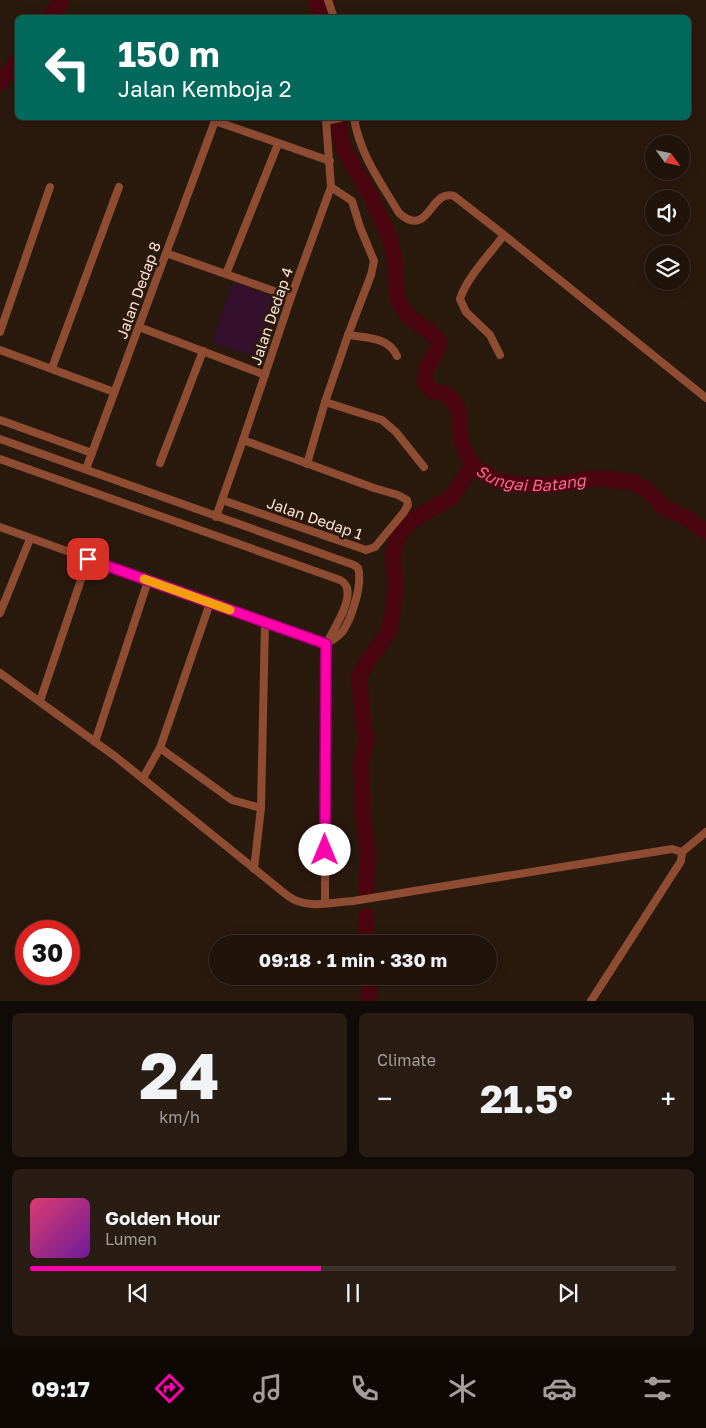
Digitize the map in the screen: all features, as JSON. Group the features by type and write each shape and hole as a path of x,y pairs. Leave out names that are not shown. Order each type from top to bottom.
{"street":[{"path":"328,0 333,15"},
{"name":"Jalan Dedap 4","path":"216,517 291,297 331,187 326,121 331,120"},
{"path":"354,120 357,136 369,164 399,213 412,221 423,218 443,196 449,195 460,201 706,398"},
{"name":"Jalan Dedap 8","path":"86,469 215,121 278,144"},
{"path":"226,274 278,144 330,161"},
{"path":"0,332 50,187"},
{"path":"52,368 119,187"},
{"path":"243,440 307,464 325,402 371,275 374,261 352,201 331,187"},
{"path":"500,355 490,335 466,312 460,299 470,279 504,235"},
{"path":"166,253 291,297"},
{"path":"139,327 265,375"},
{"path":"348,335 388,343 394,348 397,356"},
{"path":"0,350 114,392"},
{"path":"160,463 203,351"},
{"path":"325,402 382,420 396,432 424,467"},
{"path":"0,420 92,453"},
{"path":"0,440 354,565 358,568 360,574 358,590 350,616 342,632 326,644"},
{"path":"0,458 344,582 349,591 342,614 326,644 325,903"},
{"name":"Jalan Dedap 1","path":"222,500 366,550 375,547 407,508 408,502 405,498 307,464"},
{"path":"0,527 326,644"},
{"path":"0,613 30,538"},
{"path":"40,701 88,559"},
{"path":"95,742 148,581"},
{"path":"143,778 160,748 210,603"},
{"path":"254,869 260,808 265,623"},
{"path":"0,672 143,778 254,869 293,900 300,903 315,905 353,900 672,849 682,852"},
{"path":"160,748 232,800 260,808"},
{"path":"682,852 706,832"},
{"path":"591,1000 682,861 682,852"}],"shaded area":[{"path":"233,282 279,299 258,358 212,342"}],"waterway":[{"name":"Sungai Batang","path":"51,15 62,0"},
{"name":"Sungai Batang","path":"316,0 320,15"},
{"name":"Sungai Batang","path":"0,82 15,64"},
{"name":"Sungai Batang","path":"338,120 343,148 371,196 391,241 395,263 397,299 409,317 439,341 438,349 426,369 425,382 432,391 447,394 456,405 460,416 461,442 472,465 496,480 523,485 549,485 597,478 632,482 649,491 663,507 686,518 706,532"},
{"path":"366,890 368,855 363,814 361,762 367,739 364,729 359,677 369,659 389,632 396,583 393,559 397,536 413,520 453,496 472,465"},
{"path":"366,916 366,935"},
{"path":"368,1001 369,985"}],"slow traffic":[{"path":"144,579 230,610"}],"route":[{"path":"88,559 326,644 325,850"}]}
